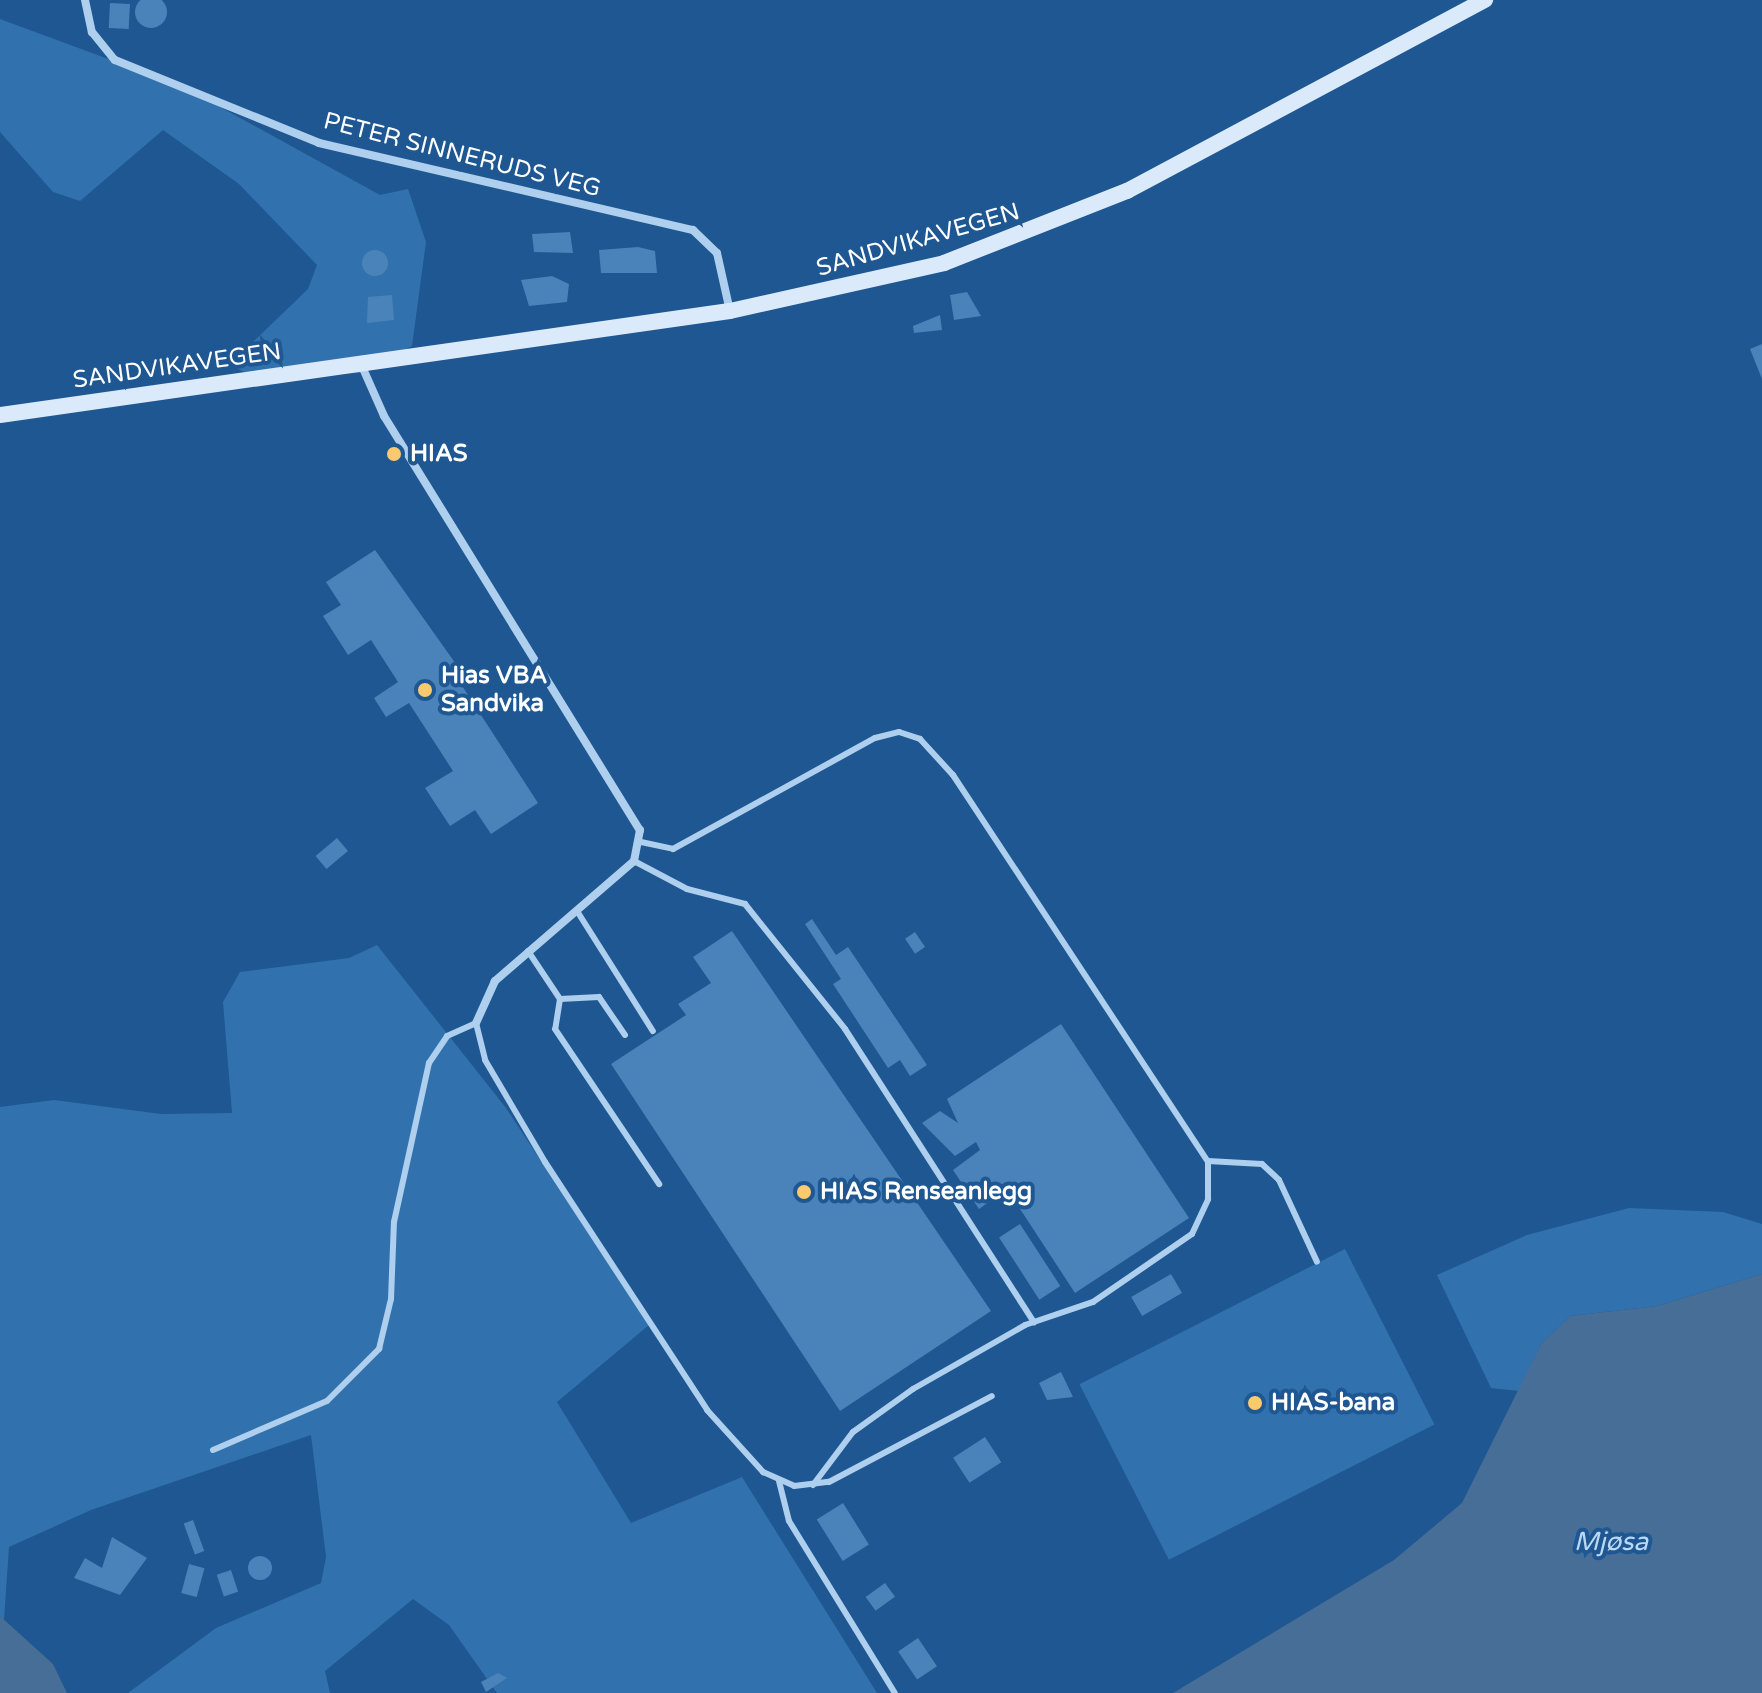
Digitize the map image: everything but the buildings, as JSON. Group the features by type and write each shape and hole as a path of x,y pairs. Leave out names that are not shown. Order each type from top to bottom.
{"main road":[{"name":"SANDVIKAVEGEN","path":"0,415 730,311 944,263 1068,218 1485,0"}],"street":[{"name":"PETER SINNERUDS VEG","path":"85,0 92,32 115,60 319,143 693,230 717,253 730,311"},
{"path":"361,364 384,416 628,801 641,842 634,861 487,989 476,1023"}],"lane":[{"path":"641,842 673,849 875,738 899,732 920,739 953,775 1208,1161 1208,1199 1192,1234 1093,1302 1034,1322 868,1419 813,1485"},
{"path":"634,861 753,914 845,1029 1034,1322"},
{"path":"577,911 653,1031"},
{"path":"528,951 560,999 555,1029 659,1184"},
{"path":"560,999 599,997 625,1035"},
{"path":"213,1450 327,1401 373,1360 388,1320 394,1222 429,1063 447,1036 476,1023 478,1043 503,1093 707,1410 779,1481 795,1532 895,1693"},
{"path":"1208,1161 1262,1164 1279,1180 1317,1262"},
{"path":"779,1481 813,1485 882,1459 992,1396"}],"shaded area":[{"path":"0,19 184,87 380,195 408,189 426,242 412,346 361,373 255,377 229,365 308,289 317,265 239,184 163,130 80,201 53,192 0,132"},
{"path":"377,945 506,1108 649,1325 557,1402 631,1523 742,1477 877,1693 497,1693 449,1625 413,1599 325,1671 330,1693 128,1693 216,1628 321,1583 326,1557 311,1435 91,1510 9,1547 4,1620 0,1616 0,1107 54,1100 161,1114 232,1113 223,1002 240,972 349,958"},
{"path":"1629,1208 1723,1212 1762,1224 1762,1274 1657,1306 1570,1316 1541,1344 1519,1391 1491,1388 1437,1275 1527,1235"},
{"name":"HIAS-bana","path":"1345,1249 1434,1425 1169,1560 1079,1384"}],"water":[{"name":"Mjøsa","path":"1762,1274 1762,1693 1173,1693 1394,1560 1462,1503 1541,1344 1570,1316 1657,1306"},
{"path":"0,1616 53,1664 67,1693 0,1693"}],"place":[{"name":"HIAS","path":"394,454"},
{"name":"Hias VBA Sandvika","path":"425,690"},
{"name":"HIAS Renseanlegg","path":"804,1192"},
{"name":"HIAS-bana","path":"1255,1403"}]}
